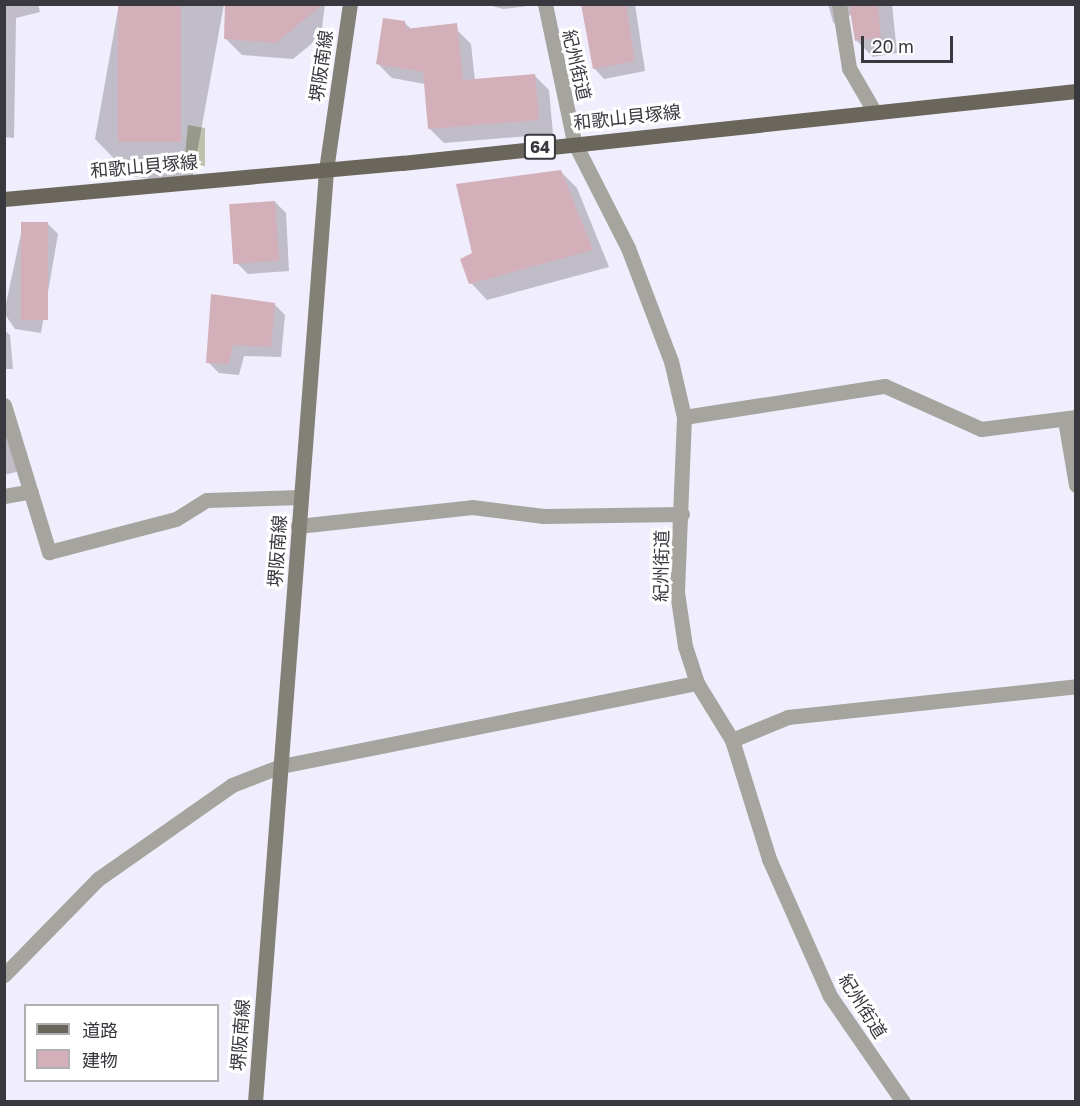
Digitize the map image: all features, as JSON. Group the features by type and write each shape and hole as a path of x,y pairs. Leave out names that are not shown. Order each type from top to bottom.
{"main road":[{"name":"堺阪南線","path":"255,1101 326,170 350,4"},
{"name":"和歌山貝塚線","path":"4,199 326,170 574,142 1076,91"}],"street":[{"name":"紀州街道","path":"545,4 574,142 628,248 671,361 684,417 682,514 677,592 698,683 732,740 769,859 830,996 903,1101"},
{"path":"839,4 849,68 874,111"},
{"path":"684,417 885,386 981,429 1070,419 1076,485"},
{"path":"4,405 49,552 176,519 207,501 300,496"},
{"path":"4,496 32,491"},
{"path":"298,526 472,507 543,516 682,514"},
{"path":"4,975 98,879 159,832 231,785 281,766 698,683"},
{"path":"732,740 788,717 1076,686"}],"green space":[{"path":"188,125 205,128 205,166 184,165"}],"building":[{"path":"118,4 181,4 181,142 118,142"},
{"path":"225,4 323,4 276,43 224,39"},
{"path":"581,4 626,4 635,61 593,69"},
{"path":"849,4 878,4 881,37 855,41"},
{"path":"383,18 405,21 406,29 457,23 463,80 535,74 539,120 428,129 423,72 376,64"},
{"path":"561,170 593,250 469,284 460,259 472,253 456,184"},
{"path":"275,201 279,261 233,264 229,204"},
{"path":"21,222 48,222 48,320 21,320"},
{"path":"211,294 275,303 271,347 233,345 229,364 206,363"}]}
